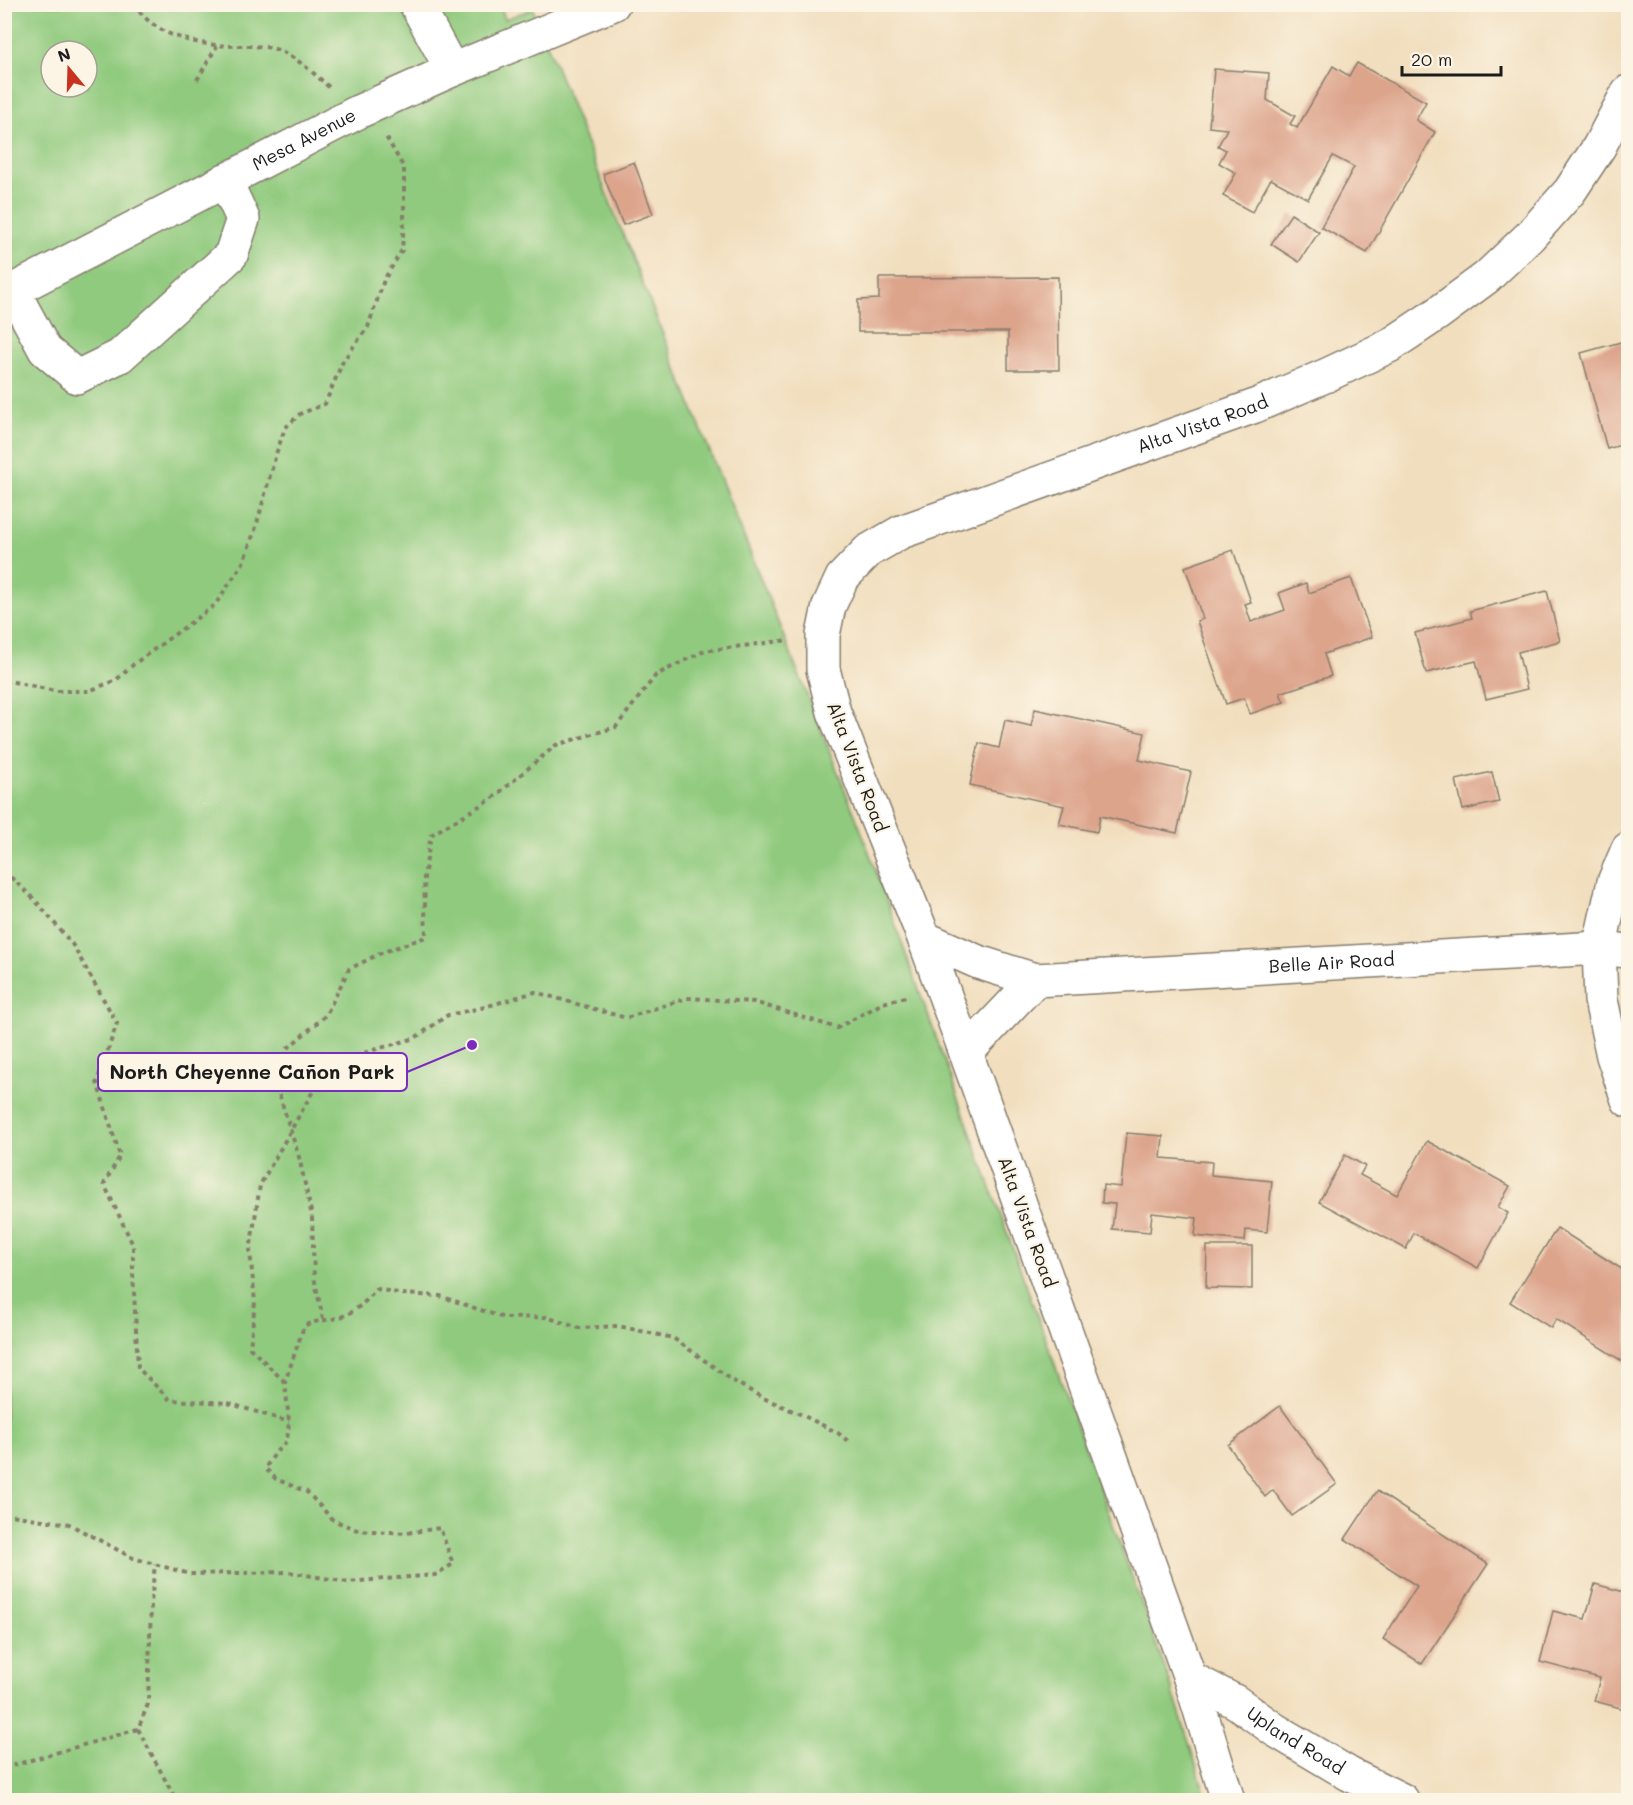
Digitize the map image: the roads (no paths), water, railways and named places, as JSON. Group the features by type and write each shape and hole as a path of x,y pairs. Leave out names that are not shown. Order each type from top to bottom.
{"street":[{"path":"416,4 452,70"},
{"name":"Mesa Avenue","path":"9,293 358,112 452,70 613,4"},
{"name":"Alta Vista Road","path":"1228,1800 1190,1678 966,1053 924,938 834,712 823,669 823,635 829,606 842,578 868,551 901,532 1255,406 1389,346 1487,277 1529,237 1569,191 1599,147 1629,92"},
{"path":"9,293 45,350 77,377 120,356 231,255 243,219 225,180"},
{"path":"1629,849 1614,882 1614,950 1601,1000 1612,1056 1629,1100"},
{"name":"Belle Air Road","path":"924,938 978,962 1035,980 1614,950"},
{"path":"966,1053 1035,980"},
{"name":"Upland Road","path":"1190,1678 1236,1702 1275,1730 1349,1774 1402,1800"}],"place":[{"name":"North Cheyenne Cañon Park","path":"472,1045"}]}
